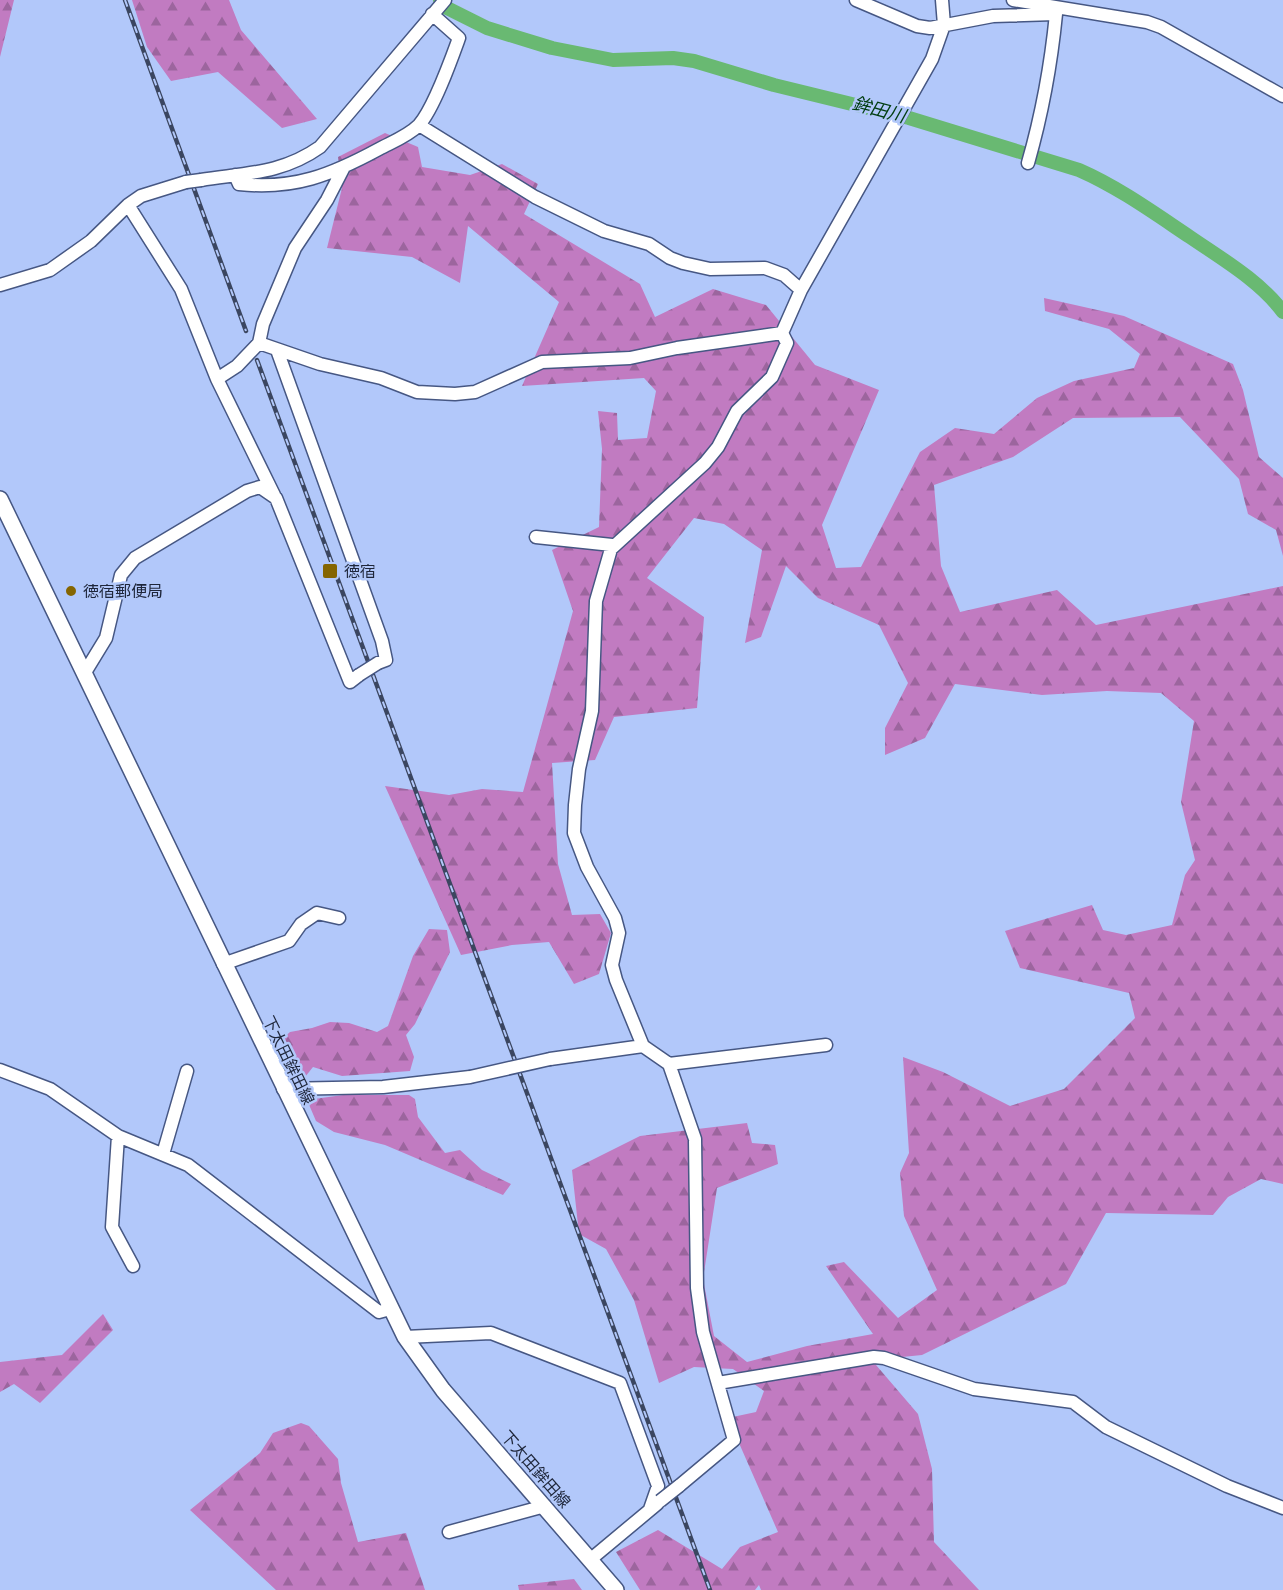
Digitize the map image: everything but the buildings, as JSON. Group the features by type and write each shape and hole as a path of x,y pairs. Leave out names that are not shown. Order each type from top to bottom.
{"main road":[{"name":"下太田鉾田線","path":"0,499 283,1089 405,1337 443,1390 616,1590"}],"street":[{"path":"856,0 917,26 930,28 993,16 1082,13"},
{"path":"782,333 801,290 932,59 944,25 942,0"},
{"path":"1013,0 1147,22 1161,27 1283,96"},
{"path":"0,285 36,276 72,256 128,205 150,192 186,182 235,175 271,171 304,158 320,147 437,8 459,38 452,62 419,124 407,134 344,167 304,182 277,186 239,184 235,175"},
{"path":"1028,163 1052,54 1056,14"},
{"path":"419,124 518,187 604,231 649,244 683,264 710,269 765,268 784,275 801,290"},
{"path":"217,379 237,366 259,343 263,324 295,248 327,200 344,167"},
{"path":"128,205 181,289 217,379 276,498 355,678 386,660 382,642 277,350"},
{"path":"259,343 320,364 381,378 417,392 455,394 475,392 542,362 630,358 677,348 782,333"},
{"path":"591,1559 734,1440 703,1332 697,1288 694,1139 669,1064 643,1046 612,965 619,933 615,918 587,867 574,833 579,769 592,711 596,601 612,545 638,527 705,463 718,447 737,411 772,377 780,364 787,343 782,333"},
{"path":"84,674 106,638 121,575 135,558 247,491 260,487 276,498"},
{"path":"536,537 612,545"},
{"path":"223,964 289,941 301,924 317,913 339,918"},
{"path":"669,1064 826,1045"},
{"path":"283,1089 383,1087 470,1077 550,1059 643,1046"},
{"path":"0,1070 50,1089 118,1136 188,1165 379,1312 390,1309"},
{"path":"163,1154 187,1071"},
{"path":"118,1136 112,1227 133,1266"},
{"path":"405,1337 491,1333 620,1383 658,1486 655,1505"},
{"path":"717,1383 874,1357 884,1358 974,1389 1073,1402 1106,1427 1227,1486 1283,1508"},
{"path":"449,1532 544,1506"}],"green space":[{"path":"0,0 14,0 0,57"},
{"path":"132,0 229,0 241,30 317,119 282,128 218,72 171,81 147,47"},
{"path":"385,133 418,147 422,167 470,175 502,164 538,184 524,214 640,284 655,317 713,289 766,305 815,365 879,390 822,525 836,568 861,567 920,452 955,428 994,434 1037,398 1074,381 1134,368 1140,354 1109,329 1045,311 1044,298 1124,316 1233,364 1243,390 1259,457 1283,478 1283,556 1276,530 1248,514 1239,479 1180,417 1073,418 1013,457 934,485 941,566 960,612 1057,590 1096,625 1283,586 1283,1184 1261,1179 1228,1197 1213,1215 1106,1213 1066,1284 922,1355 902,1357 876,1365 918,1414 932,1469 934,1542 979,1590 761,1590 759,1585 755,1590 640,1590 616,1552 658,1530 722,1569 740,1547 778,1532 728,1418 756,1412 764,1391 733,1369 694,1367 659,1383 634,1300 606,1249 579,1234 572,1170 640,1136 747,1123 752,1143 775,1145 778,1164 717,1188 703,1279 714,1336 747,1362 807,1346 873,1334 826,1266 844,1262 898,1318 937,1290 904,1216 900,1173 909,1153 903,1057 943,1072 1010,1106 1064,1089 1135,1018 1129,993 1020,968 1005,931 1092,905 1103,930 1126,935 1172,925 1185,875 1195,860 1181,802 1194,721 1161,693 1107,691 1042,695 955,684 925,738 885,755 885,728 908,683 879,625 818,598 786,566 761,637 745,643 762,550 724,524 694,518 647,578 704,617 697,708 614,717 595,760 552,763 558,864 572,915 600,914 611,933 599,974 574,984 549,942 512,945 461,955 385,786 449,795 482,789 523,792 573,611 552,550 599,527 602,449 598,411 617,413 618,440 647,438 656,391 644,378 522,386 559,302 468,226 460,283 412,257 327,248 342,188 338,157"},
{"path":"429,929 447,930 450,952 415,1024 406,1035 414,1057 410,1071 342,1076 313,1067 305,1077 292,1072 281,1040 290,1032 330,1022 349,1023 377,1032 388,1026 413,956"},
{"path":"343,1095 409,1095 415,1099 418,1117 445,1153 460,1150 482,1170 511,1184 503,1195 385,1145 334,1132 316,1121 307,1100"},
{"path":"103,1314 113,1330 40,1403 14,1384 0,1392 0,1362 62,1355"},
{"path":"301,1423 309,1426 338,1459 341,1483 358,1542 406,1533 425,1590 276,1590 190,1510 260,1453 273,1433"},
{"path":"574,1579 582,1590 519,1590 518,1585"}],"waterway":[{"name":"鉾田川","path":"440,0 447,8 487,28 552,48 613,60 673,58 694,61 774,85 909,118 1079,170 1136,201 1227,262 1252,280 1283,312"}],"railway":[{"path":"125,0 246,331"},
{"path":"257,360 710,1590"}],"place":[{"name":"徳宿","path":"330,571"},
{"name":"徳宿郵便局","path":"71,591"}]}
